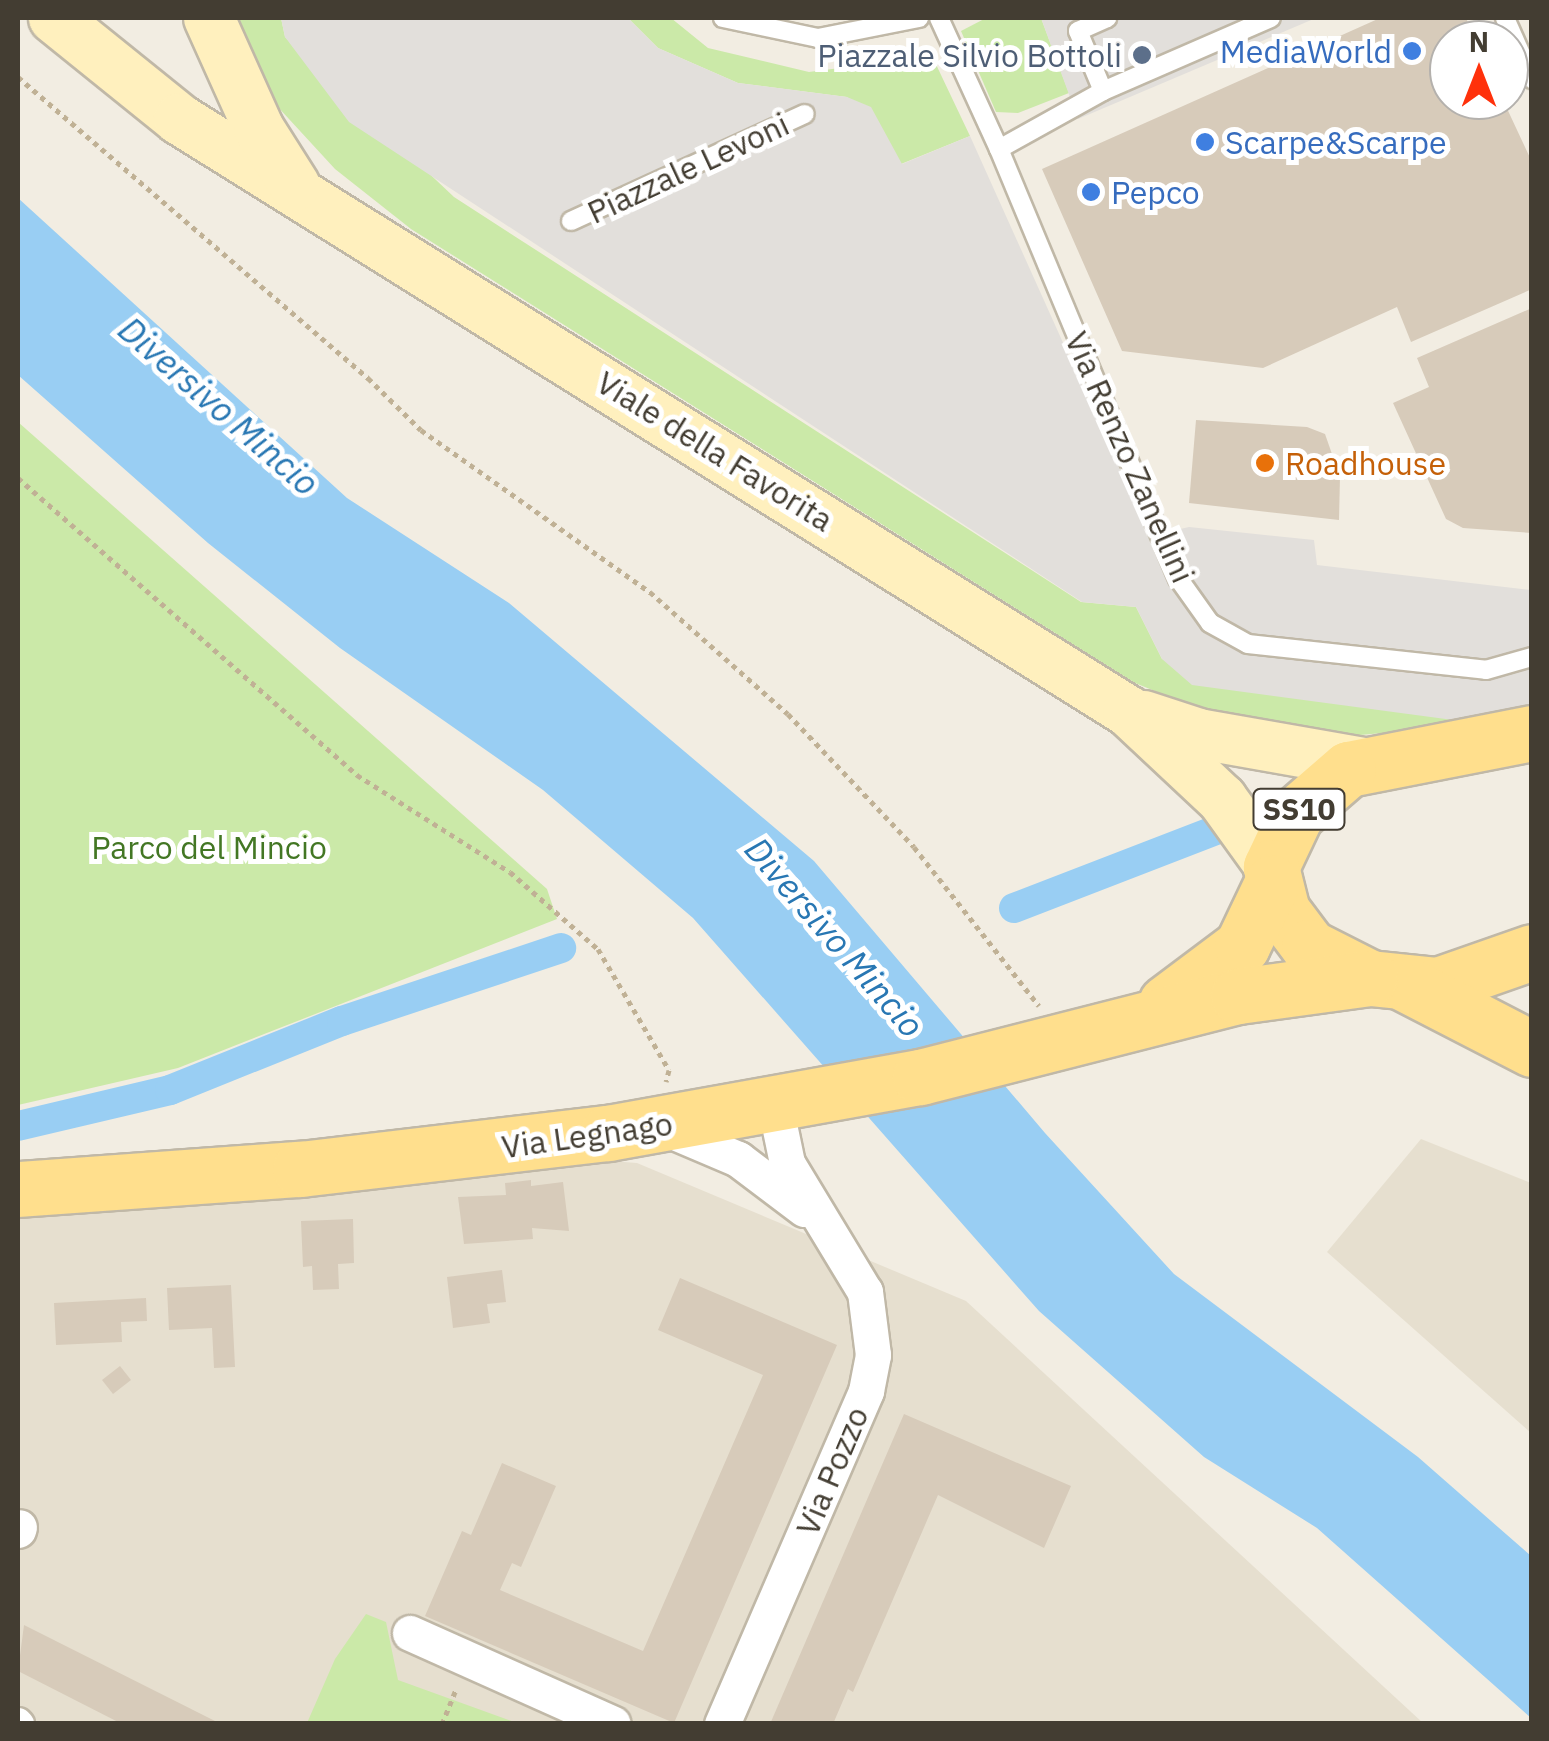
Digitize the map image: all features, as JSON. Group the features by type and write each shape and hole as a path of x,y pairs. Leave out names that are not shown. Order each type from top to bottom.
{"main road":[{"name":"Viale della Favorita","path":"54,18 179,119 1128,710 1222,799 1272,875"},
{"name":"Viale della Favorita","path":"209,18 260,129 301,194"},
{"name":"Viale della Favorita","path":"1128,710 1199,734 1364,763"},
{"name":"Via Legnago","path":"1147,1015 1242,946 1306,802 1329,780 1364,763 1516,746"},
{"path":"1272,875 1282,911 1309,947 1532,1049"},
{"name":"Via Legnago","path":"18,1189 434,1156 658,1125 794,1101 996,1057 1147,1015 1388,981 1463,980 1532,952"}],"street":[{"name":"Via Pozzo","path":"722,1724 869,1376 873,1332 865,1292 816,1219 786,1163 794,1101"},
{"name":"Via Pozzo","path":"658,1125 738,1159 816,1219"},
{"path":"410,1633 613,1724"}],"lane":[{"path":"723,18 818,38 919,18"},
{"name":"Via Renzo Zanellini","path":"939,18 999,149 1178,578 1210,624 1248,644 1466,668 1505,666 1532,657"},
{"path":"1103,91 1078,31 1107,18"},
{"path":"999,149 1103,91 1271,18"},
{"path":"1504,18 1532,79"},
{"name":"Piazzale Levoni","path":"571,222 805,114"}],"path":[{"path":"18,77 420,430 650,592 788,714 914,847 1000,950 1061,1039"},
{"path":"18,478 357,776 510,872 598,949 669,1070 658,1125"}],"shaded area":[{"path":"281,18 628,18 658,48 738,83 847,97 871,107 902,164 970,136 1150,536 1189,527 1314,540 1317,565 1531,590 1531,715 1483,724 1192,685 1162,659 1136,607 1082,602 349,122 285,37"},
{"name":"Piazzale Silvio Bottoli","path":"1041,18 1316,18 1078,119"},
{"path":"1421,1139 1531,1183 1531,1433 1327,1252"},
{"path":"583,1159 637,1163 966,1301 1423,1723 18,1723 18,1203"}],"green space":[{"path":"230,18 281,18 285,37 454,197 1081,602 1136,607 1162,659 1483,724 1360,735 1234,723 1135,683 411,229 335,169 277,106"},
{"path":"628,18 671,18 708,48 809,72 932,56 970,136 901,164 847,97 738,83 658,48"},
{"path":"986,18 1041,18 1069,93 1018,113 996,112 961,31"},
{"name":"Parco del Mincio","path":"18,422 547,889 557,919 178,1068 18,1105"},
{"path":"366,1614 386,1622 398,1680 517,1723 307,1723 335,1659"}],"water":[{"name":"Diversivo Mincio","path":"18,198 347,498 509,603 814,861 1045,1133 1174,1274 1418,1457 1531,1556 1531,1718 1317,1528 1204,1457 1039,1311 693,918 543,790 340,648 208,543 18,375"}],"building":[{"path":"1380,18 1466,18 1429,20 1429,120 1512,120 1532,162 1532,289 1411,342 1397,307 1263,368 1122,351 1042,169"},
{"path":"1532,308 1532,533 1463,528 1446,519 1393,403 1429,387 1417,358"},
{"name":"Roadhouse","path":"1196,420 1307,427 1325,434 1340,477 1339,520 1189,503"},
{"path":"531,1180 531,1186 563,1182 569,1231 532,1228 533,1239 464,1244 458,1197 506,1195 505,1183"},
{"path":"353,1219 354,1263 338,1264 339,1289 313,1290 312,1266 303,1267 301,1221"},
{"path":"502,1270 506,1302 487,1304 490,1323 453,1328 447,1277"},
{"path":"680,1278 837,1345 674,1723 425,1616 462,1531 471,1535 502,1463 556,1486 521,1567 512,1563 500,1590 643,1651 763,1375 658,1330"},
{"path":"231,1285 235,1367 214,1368 212,1328 169,1330 167,1288"},
{"path":"146,1298 147,1321 121,1322 122,1342 56,1345 54,1303"},
{"path":"120,1366 131,1380 113,1394 102,1380"},
{"path":"904,1414 1071,1486 1044,1548 938,1495 853,1692 848,1689 833,1724 770,1724"},
{"path":"24,1625 221,1724 122,1724 18,1671"}],"waterway":[{"path":"1014,908 1216,830"},
{"path":"18,1126 170,1090 342,1021 561,948"}],"place":[{"name":"MediaWorld","path":"1412,51"},
{"name":"Piazzale Silvio Bottoli","path":"1142,55"},
{"name":"Scarpe&Scarpe","path":"1205,142"},
{"name":"Pepco","path":"1091,192"},
{"name":"Roadhouse","path":"1265,463"}]}
